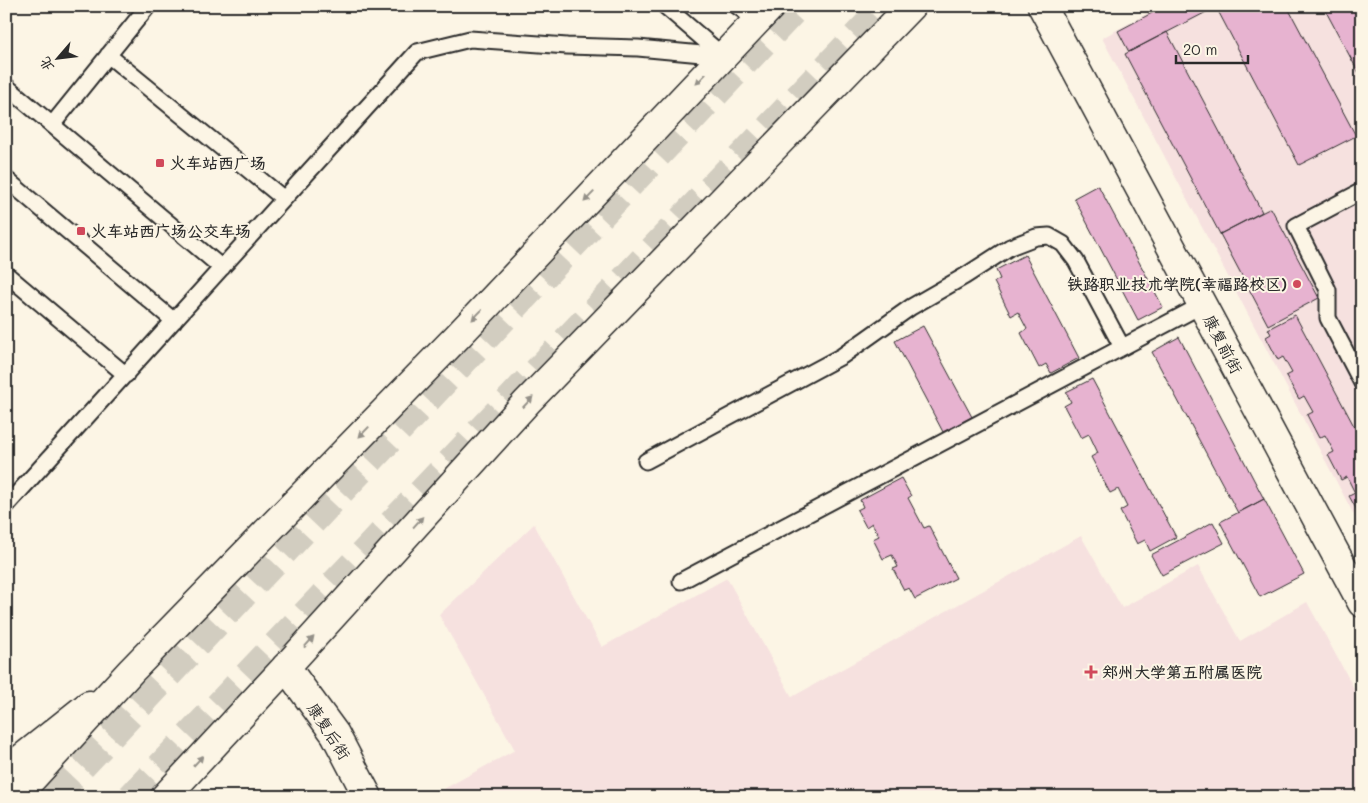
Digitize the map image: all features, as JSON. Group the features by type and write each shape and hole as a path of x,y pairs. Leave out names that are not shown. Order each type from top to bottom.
{"main road":[{"path":"170,792 527,402 911,6"},
{"name":"康复前街","path":"1042,6 1362,603"},
{"path":"15,797 131,671 457,337 723,56 755,11"},
{"name":"康复后街","path":"286,667 335,734 368,797"},
{"path":"6,771 131,671"}],"lane":[{"path":"52,125 148,6"},
{"path":"665,6 723,56"},
{"path":"6,506 417,52 470,39 567,46 638,48 723,56"},
{"path":"108,55 284,199"},
{"path":"6,86 222,268"},
{"path":"6,179 174,321"},
{"path":"1362,191 1296,226 1328,290 1328,318 1362,383"},
{"path":"646,461 842,356 911,307 1010,247 1036,237 1049,236 1063,244 1076,261 1122,347"},
{"path":"6,274 126,375"},
{"path":"681,581 1202,305"}],"shaded area":[{"name":"铁路职业技术学院(幸福路校区)","path":"1161,6 1362,6 1362,530 1102,38"},
{"name":"郑州大学第五附属医院","path":"534,524 602,647 727,578 792,697 1081,536 1122,608 1198,566 1240,641 1307,602 1362,703 1362,797 429,797 515,750 439,615"}],"building":[{"path":"1165,6 1287,6 1356,136 1299,165 1216,7 1129,52 1118,31"},
{"path":"1323,6 1362,6 1362,79"},
{"path":"1167,32 1262,212 1220,234 1125,54"},
{"path":"1098,185 1163,307 1138,320 1074,198"},
{"path":"1271,208 1319,298 1268,325 1220,234"},
{"path":"1025,255 1079,358 1051,373 1046,364 1039,368 1021,333 1027,329 1018,312 1011,316 994,282 1000,279 996,270"},
{"path":"1295,315 1362,441 1362,519 1349,496 1355,493 1347,477 1341,480 1328,455 1334,452 1325,435 1319,438 1307,415 1313,412 1304,396 1299,399 1286,376 1292,373 1283,357 1278,360 1266,337 1271,334 1268,329"},
{"path":"923,326 972,417 943,432 895,341"},
{"path":"1179,337 1264,499 1238,513 1152,352"},
{"path":"1092,379 1176,537 1150,551 1145,540 1137,544 1120,511 1127,507 1118,489 1110,493 1091,457 1098,453 1089,434 1081,438 1064,406 1071,402 1066,392"},
{"path":"901,478 911,496 908,498 924,528 929,526 956,578 915,599 909,588 904,590 893,569 898,567 892,555 883,559 873,539 879,536 872,523 866,527 857,510 863,507 860,500"},
{"path":"1264,499 1304,574 1260,597 1220,522"},
{"path":"1213,522 1224,543 1162,575 1151,555"}],"tunnel":[{"path":"53,797 798,6"},
{"path":"131,797 885,6"}],"place":[{"name":"火车站西广场","path":"160,163"},
{"name":"火车站西广场公交车场","path":"81,231"},
{"name":"铁路职业技术学院(幸福路校区)","path":"1297,284"},
{"name":"郑州大学第五附属医院","path":"1091,672"}]}
